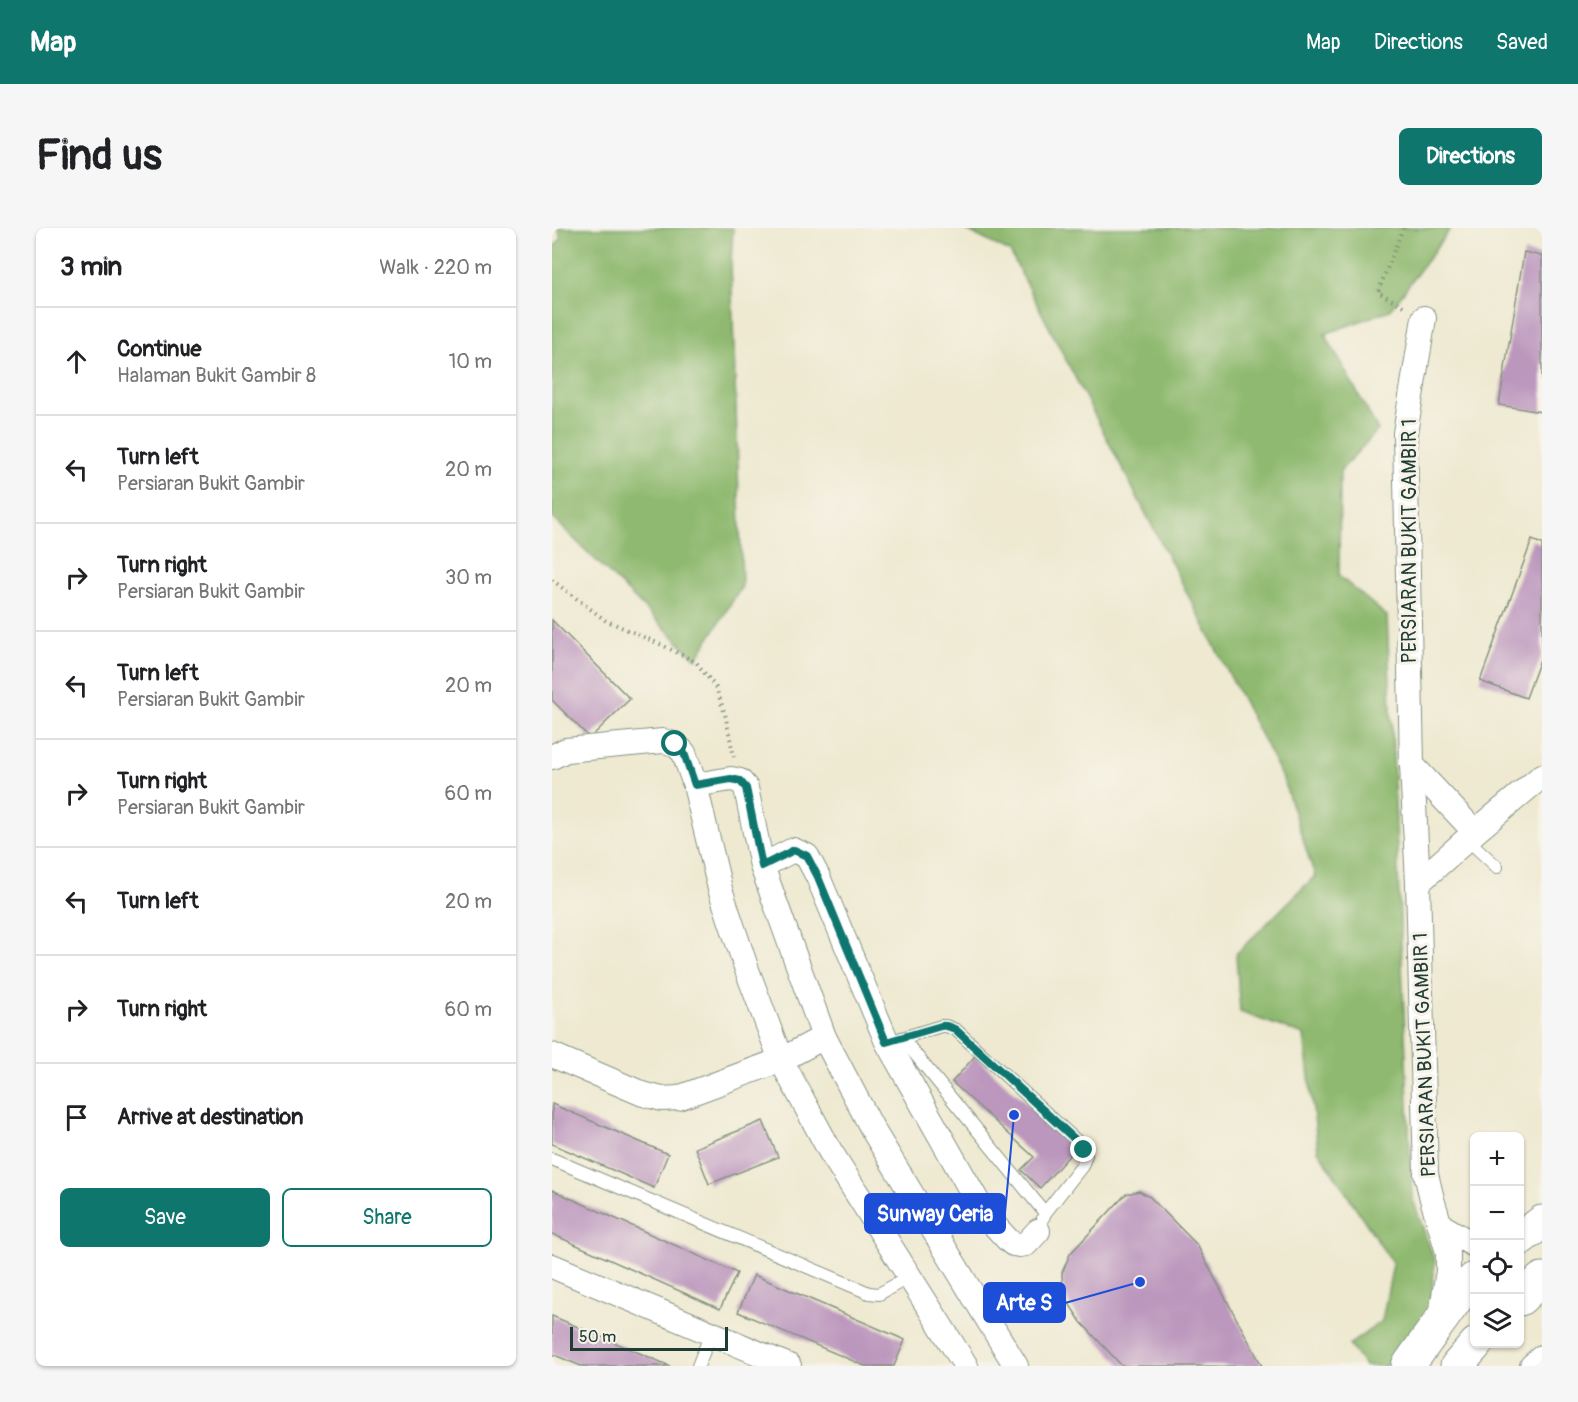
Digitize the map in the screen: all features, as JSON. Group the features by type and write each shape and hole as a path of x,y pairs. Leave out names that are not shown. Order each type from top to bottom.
{"main road":[{"path":"1524,1236 1542,1222"},
{"path":"1524,1295 1542,1279"},
{"path":"1408,1366 1462,1290 1470,1283"},
{"path":"1457,1366 1473,1348"}],"street":[{"name":"PERSIARAN BUKIT GAMBIR 1","path":"1424,318 1405,433 1412,765 1418,884 1426,1174 1448,1252 1448,1271 1439,1323"},
{"path":"557,747 663,741 675,744 684,753 695,785 720,889 781,1060 830,1151 966,1366"},
{"path":"1412,765 1471,836"},
{"path":"1418,884 1542,776"},
{"path":"695,785 731,779 740,781 746,788 762,866 824,1037 874,1132 1014,1365"},
{"path":"762,866 794,850 807,856 894,1040 985,1215 1008,1240 1019,1245 1026,1244 1041,1222"},
{"path":"552,1054 643,1094 662,1099 678,1098 781,1060 824,1037"},
{"path":"1440,1224 1470,1243"},
{"path":"552,1266 789,1366"},
{"path":"1483,1366 1485,1348"},
{"path":"1532,1366 1542,1357"}],"lane":[{"path":"1471,836 1497,867"},
{"path":"941,1026 956,1030 1081,1145 1086,1155 1082,1166 1041,1222 894,1040 941,1026"},
{"path":"552,1159 869,1293 879,1294 909,1277"},
{"path":"698,1366 711,1333"}],"path":[{"path":"1403,228 1378,292 1424,318"},
{"path":"552,580 605,620 664,645 696,662 716,688 725,714 740,781"}],"green space":[{"path":"558,228 733,228 731,262 742,586 696,659 552,517 552,249 561,239"},
{"path":"962,228 1451,228 1390,310 1325,334 1378,430 1340,471 1339,576 1387,616 1412,1197 1435,1262 1429,1317 1385,1366 1365,1366 1349,1345 1382,1321 1393,1264 1318,1150 1304,1035 1240,1012 1236,954 1315,876 1282,776 1010,252"}],"building":[{"path":"1524,252 1542,256 1542,412 1499,405"},
{"path":"1532,540 1542,544 1542,654 1526,698 1480,681"},
{"path":"552,620 630,699 590,738 552,700"},
{"path":"975,1056 1076,1148 1040,1188 1021,1170 1034,1157 952,1082"},
{"path":"552,1104 668,1154 654,1188 552,1144"},
{"path":"763,1121 778,1157 709,1184 695,1148"},
{"path":"552,1190 737,1273 720,1309 552,1234"},
{"path":"1139,1191 1150,1197 1197,1245 1262,1366 1122,1366 1081,1322 1063,1290 1062,1273 1070,1254 1126,1194"},
{"path":"754,1275 905,1340 894,1366 865,1366 738,1312"},
{"path":"552,1316 670,1366 581,1366 552,1354"}],"place":[{"name":"Sunway Ceria","path":"1014,1115"},
{"name":"Arte S","path":"1140,1282"}],"route":[{"path":"675,744 684,753 695,785 731,779 740,781 746,788 762,866 794,850 807,856 818,877 886,1042 941,1026 951,1027 1084,1150"}]}
